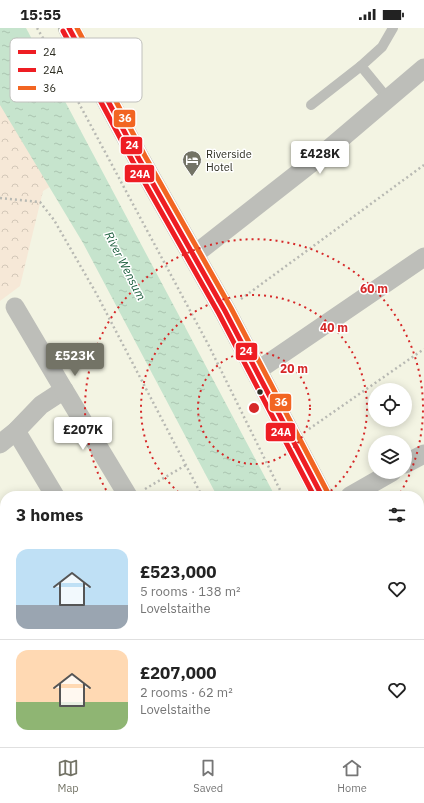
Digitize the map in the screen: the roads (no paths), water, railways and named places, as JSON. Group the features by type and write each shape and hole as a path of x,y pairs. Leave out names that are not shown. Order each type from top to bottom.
{"main road":[{"path":"69,28 74,38"},
{"path":"109,102 225,311 320,491"}],"street":[{"path":"194,255 324,153 424,68"},
{"path":"256,370 424,257"},
{"path":"16,307 64,390 132,491"},
{"path":"0,444 16,431 41,405 64,390"},
{"path":"16,431 52,491"},
{"path":"412,460 424,454"},
{"path":"359,491 380,479"}],"lane":[{"path":"311,106 382,48 392,28"},
{"path":"361,66 388,99"}],"water":[{"name":"River Wensum","path":"0,28 26,28 31,38 10,38 10,102 65,102 272,491 214,491 83,243 0,105"}],"place":[{"name":"Riverside Hotel","path":"192,177"}]}
